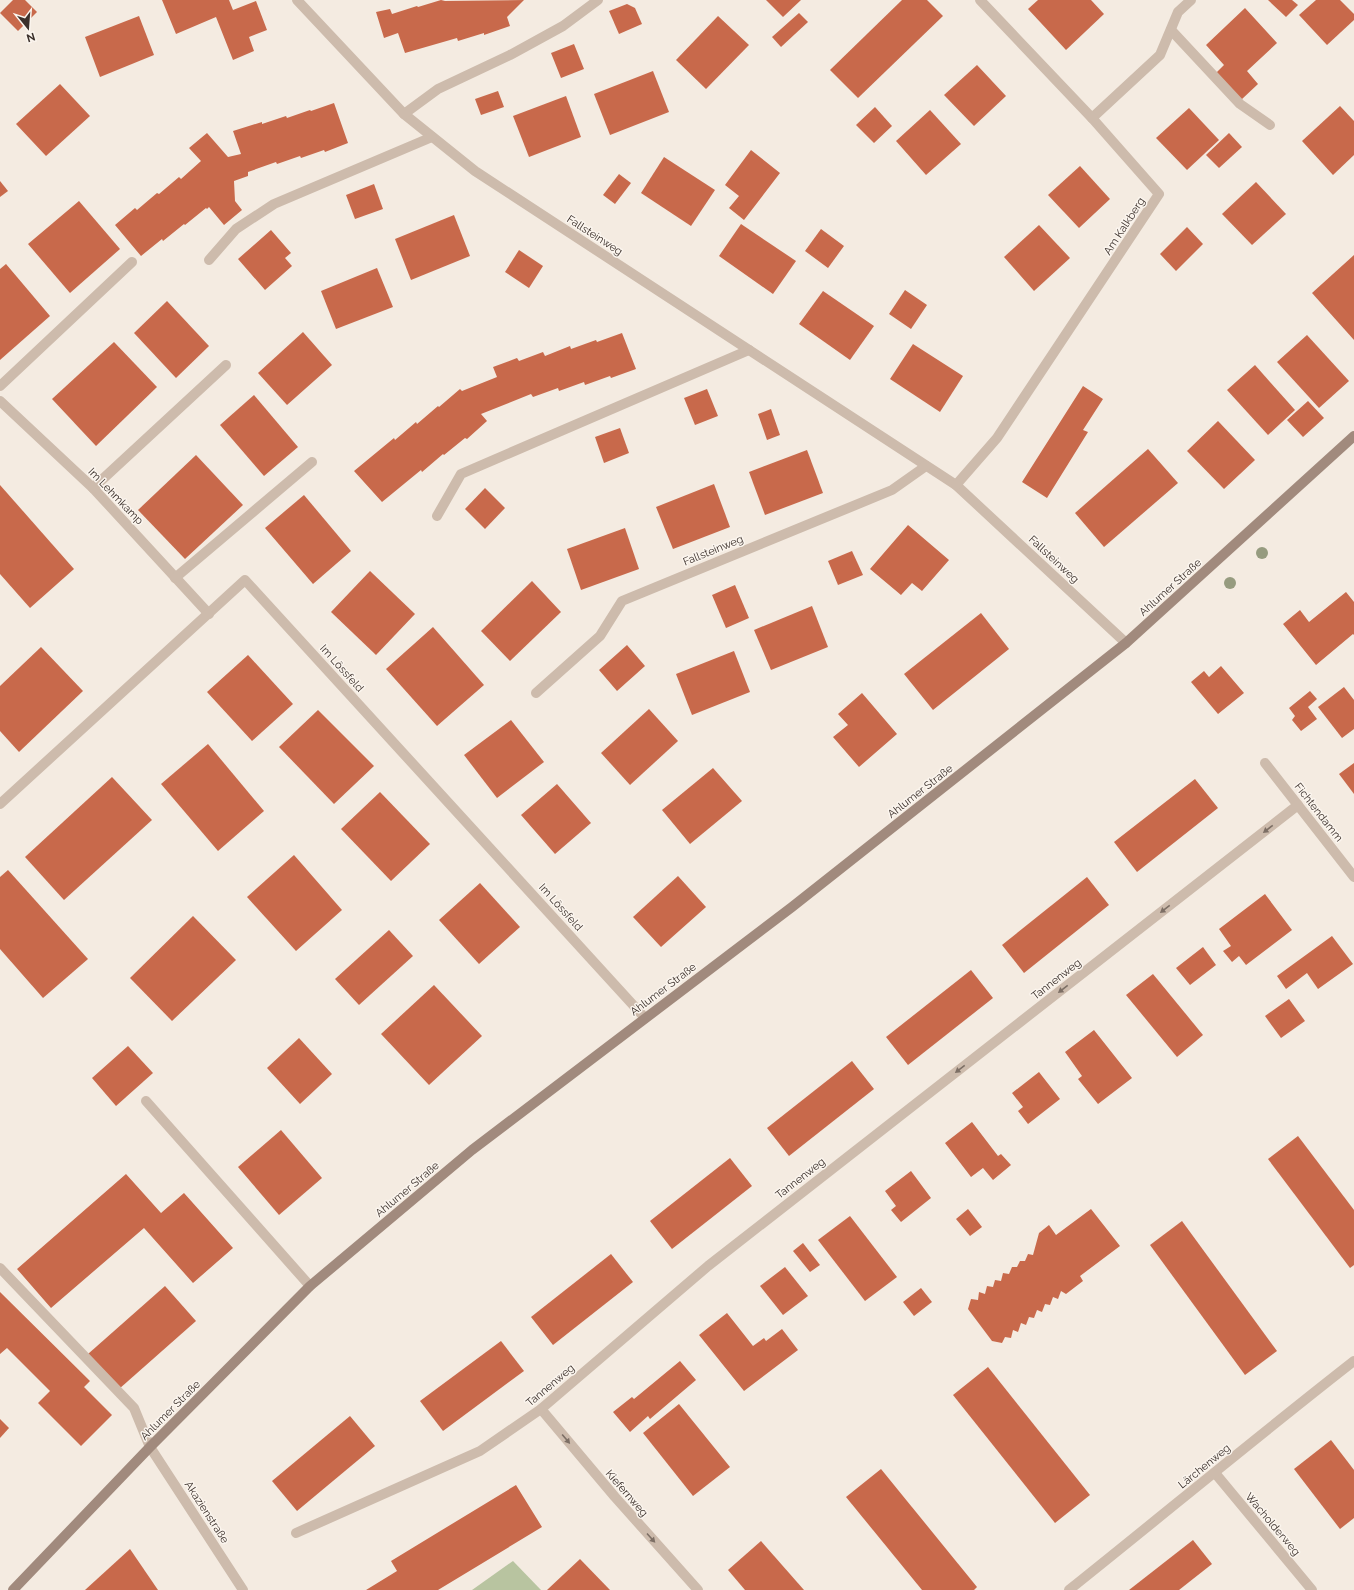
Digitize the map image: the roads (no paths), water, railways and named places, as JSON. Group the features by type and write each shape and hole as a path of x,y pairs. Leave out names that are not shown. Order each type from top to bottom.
{"main road":[{"name":"Ahlumer Straße","path":"13,1590 150,1447 310,1286 472,1150 792,907 1126,643 1354,436"}],"street":[{"name":"Fallsteinweg","path":"297,0 404,114 475,171 956,485 1126,643"},
{"path":"404,114 438,89 510,56 563,26 598,0"},
{"name":"Am Kalkberg","path":"956,485 997,438 1159,194 1092,118 980,0"},
{"path":"1092,118 1160,55 1178,12 1191,0"},
{"path":"1171,30 1240,104 1270,125"},
{"path":"209,260 236,229 274,204 432,137"},
{"path":"0,386 132,262"},
{"path":"437,516 460,474 749,350"},
{"path":"93,488 226,365"},
{"name":"Im Lehmkamp","path":"0,401 93,488 209,614"},
{"path":"176,578 312,462"},
{"name":"Fallsteinweg","path":"536,693 600,636 622,601 892,490 926,466"},
{"name":"Im Lössfeld","path":"0,804 245,580 645,1018"},
{"name":"Fichtendamm","path":"1265,763 1354,877"},
{"name":"Tannenweg","path":"296,1533 480,1451 541,1409 708,1266 1298,805"},
{"path":"146,1101 310,1286"},
{"name":"Akazienstraße","path":"0,1268 134,1408 150,1447 243,1590"},
{"name":"Lärchenweg","path":"1069,1590 1215,1473 1275,1422 1354,1361"},
{"name":"Kiefernweg","path":"541,1409 615,1497 698,1590"},
{"name":"Wacholderweg","path":"1215,1473 1312,1590"}]}
